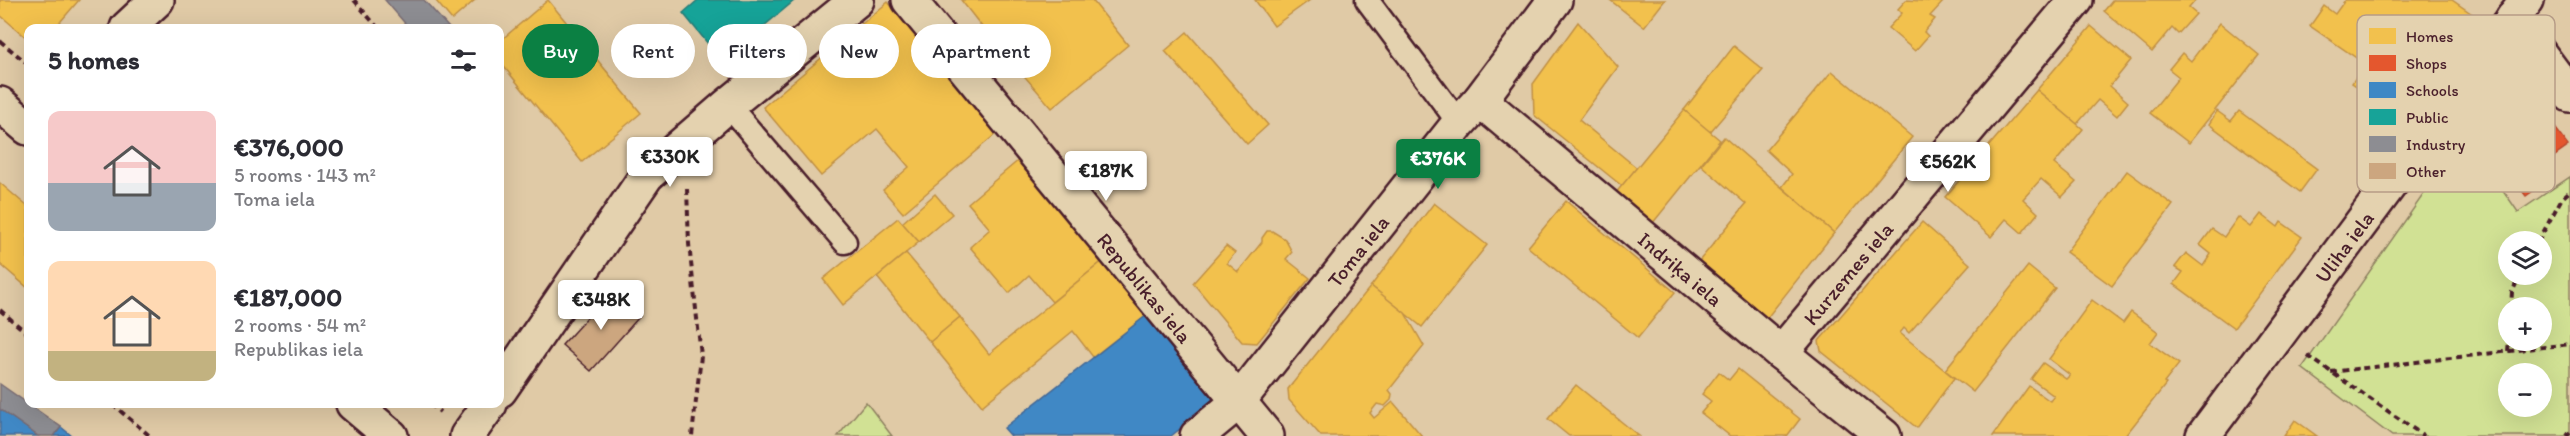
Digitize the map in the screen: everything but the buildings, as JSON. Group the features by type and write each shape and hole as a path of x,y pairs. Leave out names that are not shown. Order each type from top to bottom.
{"street":[{"path":"131,24 157,0"},
{"path":"504,384 647,175 728,105 857,0"},
{"name":"Republikas iela","path":"909,0 1237,403 1267,436"},
{"name":"Toma iela","path":"1197,436 1237,403 1470,111 1555,0"},
{"name":"Kurzemes iela","path":"1781,353 2076,0"},
{"path":"2555,69 2570,95"},
{"name":"Indriķa iela","path":"1470,111 1781,353 1868,430"},
{"name":"Uliha iela","path":"2203,436 2384,192"},
{"path":"358,408 391,436"},
{"path":"467,436 487,408"}],"lane":[{"path":"1367,0 1470,111"},
{"path":"728,105 845,242"}],"path":[{"path":"354,0 375,24"},
{"path":"0,40 24,61"},
{"path":"688,184 689,244 701,356 692,436"},
{"path":"2544,231 2562,198 2570,191"},
{"path":"0,310 24,331"},
{"path":"2552,346 2570,344"},
{"path":"2300,350 2424,436"},
{"path":"2331,372 2508,351"},
{"path":"117,408 150,436"},
{"path":"2566,436 2570,432"}],"green space":[{"path":"2570,177 2570,436 2392,436 2302,368 2425,192 2504,192 2518,212 2548,192 2555,192 2555,187"},
{"path":"866,402 892,436 838,436"}]}
